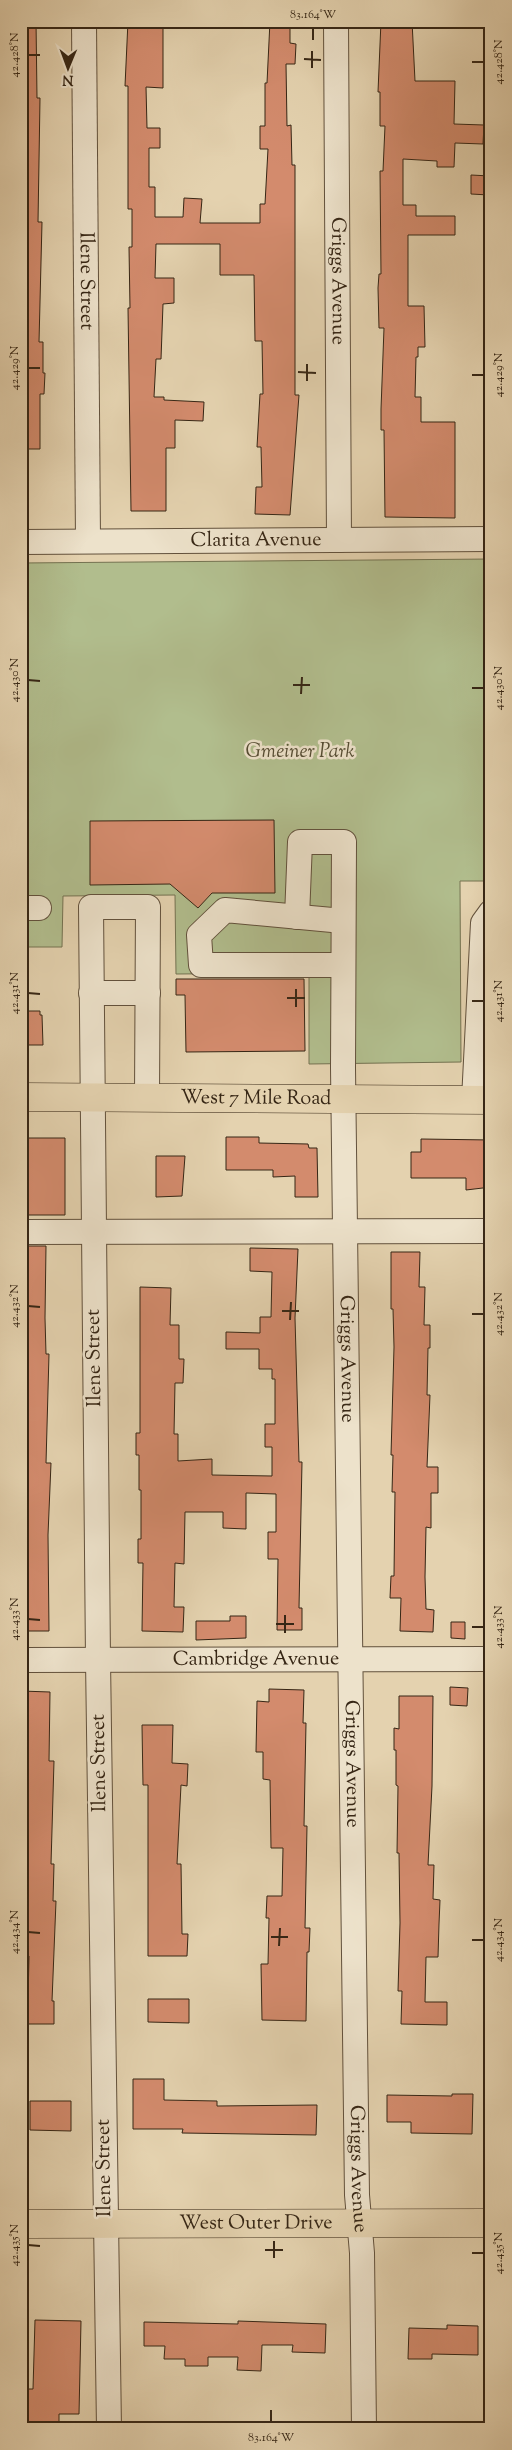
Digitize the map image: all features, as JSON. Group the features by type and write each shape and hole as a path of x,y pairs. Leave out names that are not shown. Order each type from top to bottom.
{"main road":[{"name":"West 7 Mile Road","path":"21,1097 482,1100"},
{"name":"West Outer Drive","path":"21,2224 491,2223"}],"street":[{"name":"Ilene Street","path":"84,21 88,541"},
{"name":"Griggs Avenue","path":"336,21 339,540"},
{"name":"Clarita Avenue","path":"21,542 491,539"},
{"name":"Griggs Avenue","path":"297,917 300,842 344,842 342,965 357,2195 362,2253 364,2429"},
{"name":"Ilene Street","path":"110,2429 98,1660 91,907 148,907 148,993"},
{"path":"342,965 201,965 198,935 225,910 343,921"},
{"path":"482,1100 486,957 482,922 491,912"},
{"path":"91,993 148,993 147,1098"},
{"path":"21,1232 491,1231"},
{"name":"Cambridge Avenue","path":"21,1660 491,1659"}],"green space":[{"name":"Gmeiner Park","path":"491,559 491,881 460,881 461,1062 309,1064 309,973 176,974 175,895 63,896 62,947 21,947 21,563"}],"building":[{"path":"21,21 36,21 37,98 40,98 38,222 42,222 39,342 43,342 43,373 45,373 44,394 40,394 40,449 21,449"},
{"path":"128,21 163,21 163,88 146,87 147,128 160,128 160,148 149,148 149,187 155,187 155,217 183,217 184,198 202,199 200,223 260,223 260,204 265,204 268,149 260,149 260,126 265,126 265,83 267,83 270,21 290,21 290,43 296,44 295,64 286,64 287,126 291,125 292,165 295,165 295,395 299,395 290,515 255,514 256,487 262,487 261,447 257,447 260,394 263,394 262,341 255,341 254,275 220,275 220,244 156,244 155,278 174,278 174,303 163,304 161,359 156,359 154,397 164,397 164,400 204,402 203,421 175,420 175,448 166,448 166,511 131,511 128,308 130,308 129,247 132,247 132,209 128,209 128,86 125,86"},
{"path":"381,21 412,21 415,81 455,81 454,124 484,125 483,144 455,143 454,167 437,167 437,161 403,159 403,205 416,205 416,216 455,216 455,235 408,235 408,306 424,306 425,347 418,347 418,357 416,357 415,397 421,397 421,422 455,422 455,518 385,517 384,430 381,430 384,328 379,328 378,288 379,274 381,274 380,171 383,171 385,126 380,126 380,92 378,92"},
{"path":"471,175 490,176 489,195 471,194"},
{"path":"274,820 275,893 212,893 198,908 170,884 90,885 90,821"},
{"path":"176,979 304,979 305,1051 186,1052 185,995 176,995"},
{"path":"21,1011 40,1011 40,1015 42,1015 43,1045 21,1045"},
{"path":"226,1137 259,1137 259,1143 308,1144 309,1148 317,1148 318,1197 295,1197 295,1176 273,1177 273,1170 226,1170"},
{"path":"21,1138 65,1138 65,1215 21,1215"},
{"path":"421,1139 491,1140 491,1187 466,1190 466,1178 411,1178 411,1152 421,1152"},
{"path":"156,1156 185,1156 182,1196 156,1197"},
{"path":"21,1246 46,1246 46,1354 49,1354 46,1463 51,1463 48,1535 49,1631 21,1631 24,1522 21,1522 21,1426 23,1426 24,1378 21,1342"},
{"path":"250,1248 298,1249 295,1318 299,1462 302,1462 299,1608 302,1608 302,1630 277,1630 278,1559 268,1559 268,1532 276,1532 276,1494 246,1493 246,1529 223,1528 223,1512 185,1512 184,1564 175,1563 174,1607 184,1607 183,1632 142,1631 143,1563 138,1563 138,1539 141,1539 141,1490 139,1490 139,1455 136,1455 136,1433 140,1433 140,1287 171,1288 170,1325 179,1325 179,1359 184,1359 183,1383 175,1383 174,1434 178,1434 178,1461 212,1459 212,1475 272,1476 272,1447 265,1447 265,1424 275,1424 275,1379 272,1379 272,1369 259,1369 259,1349 226,1349 226,1332 260,1333 260,1317 271,1317 272,1272 250,1271"},
{"path":"391,1252 420,1252 419,1287 425,1287 424,1325 430,1325 427,1395 430,1395 427,1467 438,1467 438,1493 431,1493 431,1528 426,1527 425,1577 426,1609 434,1610 433,1632 400,1631 401,1598 390,1598 391,1576 394,1576 395,1492 392,1492 393,1455 391,1455 394,1347 393,1309 391,1309"},
{"path":"230,1616 246,1616 246,1638 196,1640 196,1621 230,1621"},
{"path":"451,1622 465,1622 465,1639 451,1638"},
{"path":"450,1687 468,1688 467,1706 450,1705"},
{"path":"269,1689 304,1690 303,1723 306,1723 304,1826 307,1826 305,1928 310,1928 309,1952 307,1952 306,2021 262,2020 261,1964 268,1964 269,1918 266,1918 267,1896 282,1896 283,1848 271,1848 270,1780 263,1779 263,1752 256,1752 257,1701 269,1702"},
{"path":"21,1691 50,1692 49,1761 54,1761 51,1864 54,1864 53,1901 56,1901 52,2001 54,2001 54,2024 21,2024 21,2000 28,2000 29,1956 21,1956"},
{"path":"399,1696 433,1696 432,1786 428,1865 434,1865 433,1899 440,1900 438,1957 426,1957 425,2002 447,2002 447,2025 401,2024 402,1991 398,1991 400,1923 399,1853 397,1853 398,1786 396,1785 396,1750 394,1750 394,1728 399,1729"},
{"path":"142,1725 173,1725 172,1763 188,1764 187,1786 181,1785 177,1864 181,1864 182,1934 188,1934 187,1956 148,1956 148,1785 143,1785"},
{"path":"148,1999 189,1999 189,2023 148,2022"},
{"path":"133,2079 164,2079 164,2100 217,2101 217,2106 317,2105 316,2135 182,2133 183,2129 133,2129"},
{"path":"452,2094 473,2094 472,2134 411,2133 411,2122 387,2122 387,2095 452,2096"},
{"path":"30,2101 71,2101 71,2131 30,2130"},
{"path":"35,2320 81,2321 79,2414 59,2414 59,2429 21,2429 21,2389 33,2389"},
{"path":"238,2321 326,2324 325,2353 292,2352 293,2345 262,2345 261,2371 237,2370 238,2357 208,2357 208,2366 185,2366 185,2359 164,2359 165,2346 144,2346 144,2322 238,2324"},
{"path":"447,2325 478,2326 478,2355 432,2354 432,2359 408,2359 409,2328 447,2329"}]}
